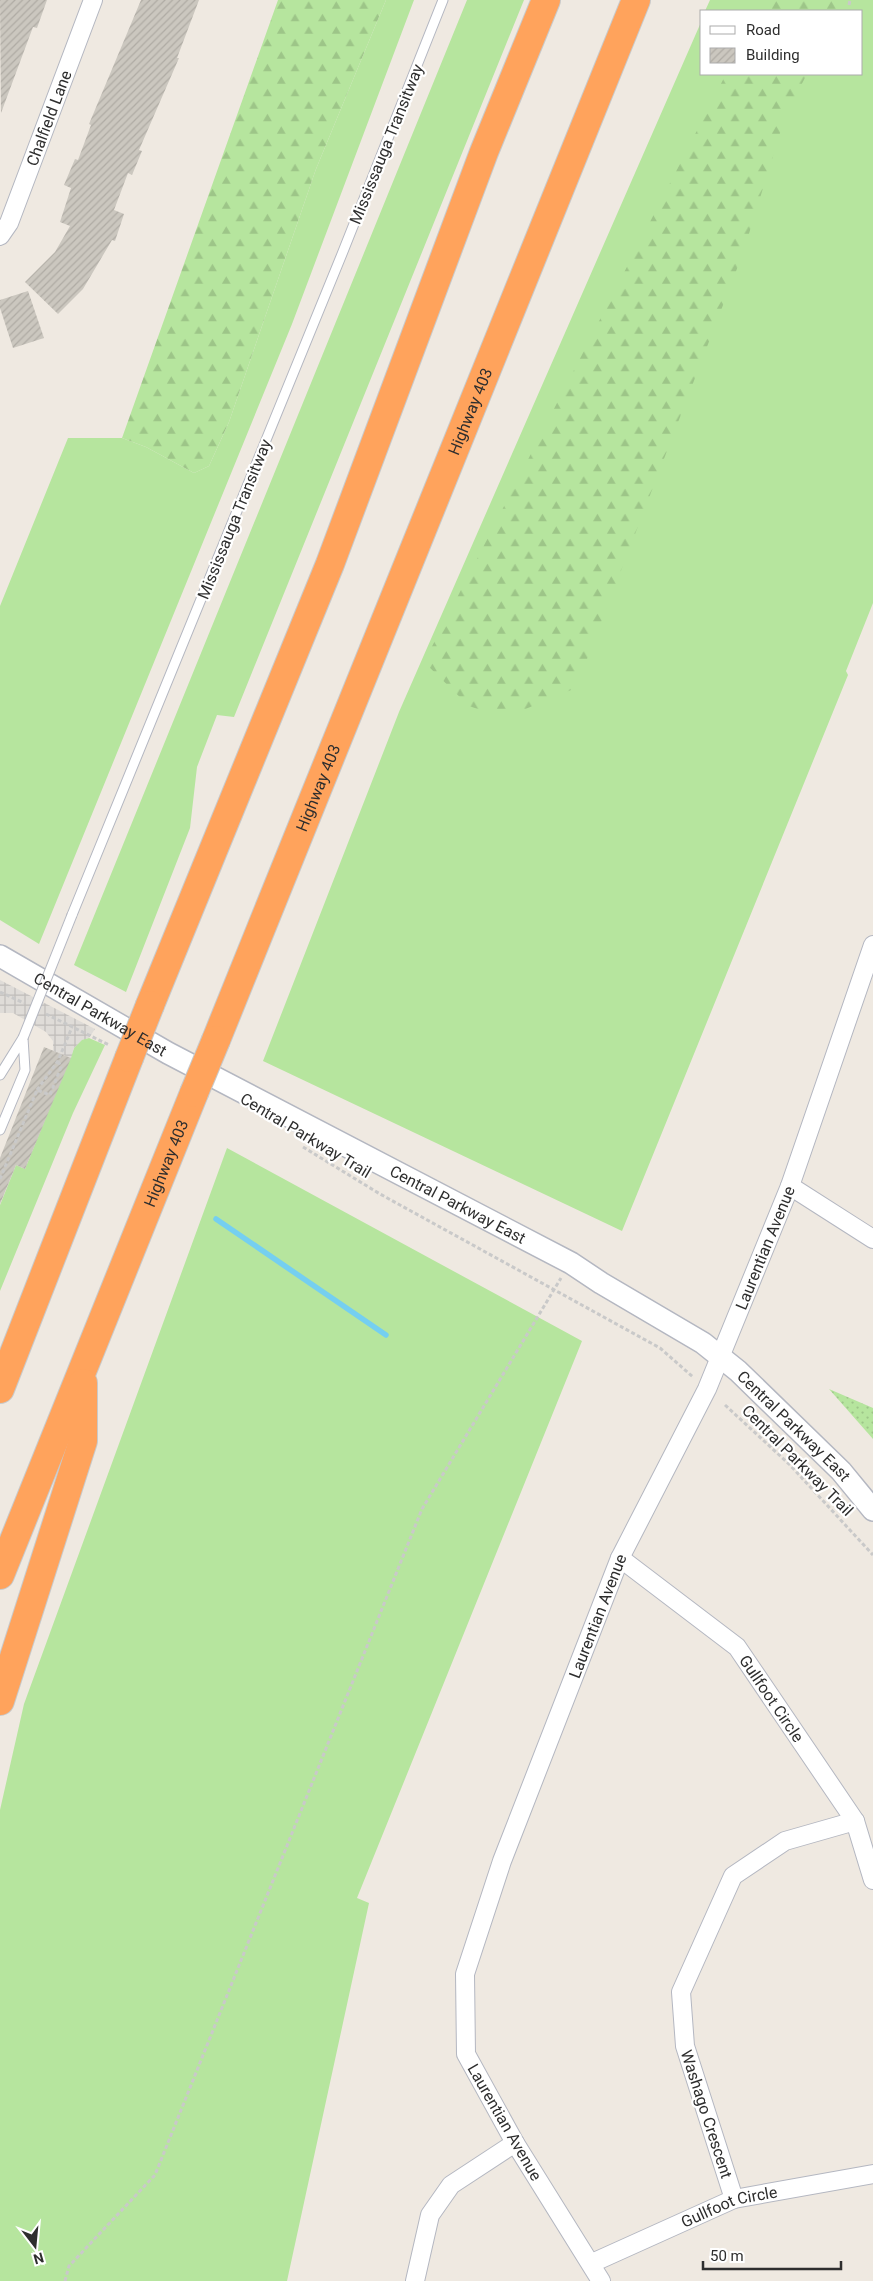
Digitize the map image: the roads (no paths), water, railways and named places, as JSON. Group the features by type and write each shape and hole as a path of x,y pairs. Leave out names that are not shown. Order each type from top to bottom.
{"highway":[{"path":"0,1389 123,1053 150,1005 330,564 484,152 546,0"},
{"name":"Highway 403","path":"0,1575 636,0"},
{"path":"0,1701 83,1441 84,1367"}],"street":[{"name":"Chalfield Lane","path":"0,236 9,223 93,0"},
{"name":"Laurentian Avenue","path":"601,2281 592,2263 515,2143 466,2054 465,1974 502,1861 620,1558 707,1389 790,1186 873,945"},
{"name":"Central Parkway East","path":"0,956 168,1053 571,1263 601,1283 703,1343 738,1371 841,1471 873,1510"},
{"path":"790,1186 873,1238"},
{"name":"Gullfoot Circle","path":"620,1558 737,1647 855,1821 873,1880"},
{"name":"Washago Crescent","path":"734,2199 684,2046 681,1992 733,1876 785,1841 855,1821"},
{"path":"416,2281 430,2215 451,2185 515,2143"},
{"name":"Gullfoot Circle","path":"592,2263 734,2199 873,2174"}],"lane":[{"name":"Mississauga Transitway","path":"0,1076 23,1038 443,0"},
{"name":"Mississauga Transitway","path":"0,1130 25,1070 23,1038"}],"waterway":[{"path":"216,1219 386,1335"}]}
